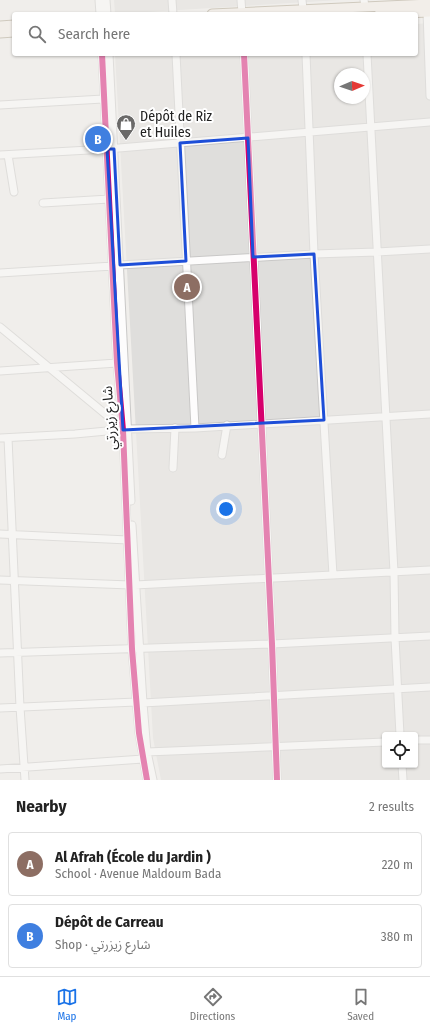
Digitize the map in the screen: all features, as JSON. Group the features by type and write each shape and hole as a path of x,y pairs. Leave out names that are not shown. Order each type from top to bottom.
{"main road":[{"path":"242,12 302,5 365,3 428,6"},
{"path":"391,12 428,6"},
{"path":"0,26 12,25"},
{"path":"0,33 12,32"}],"street":[{"path":"99,0 100,12"},
{"path":"106,0 107,12"},
{"path":"172,0 173,12"},
{"path":"241,0 242,12"},
{"path":"428,6 430,96"},
{"name":"شارع زيزرتي","path":"102,56 104,99 110,149 142,759 147,780"},
{"name":"شارع زيزرتي","path":"110,56 109,199 116,266 117,363 124,430 128,540 133,585"},
{"path":"176,56 195,428"},
{"path":"244,56 262,423 277,780"},
{"path":"306,56 314,254 333,575"},
{"path":"367,56 394,572 395,638 400,732"},
{"path":"0,105 104,99"},
{"path":"0,155 110,149 430,122"},
{"path":"8,155 14,192"},
{"path":"43,203 109,199"},
{"path":"0,273 186,263 253,257 430,249"},
{"path":"0,327 124,430"},
{"path":"0,371 117,363"},
{"path":"25,780 4,438 124,430 195,428 430,414"},
{"path":"222,455 226,426"},
{"path":"173,468 175,428"},
{"path":"0,534 128,540"},
{"path":"0,580 133,585 430,570"},
{"path":"0,653 272,644 430,636"},
{"path":"0,708 139,703 430,687"},
{"name":"شارع زيزرتي","path":"139,703 153,780"},
{"path":"418,740 430,740"},
{"path":"147,752 275,748 382,742"},
{"path":"0,769 142,759"},
{"path":"402,768 403,780"}],"highlighted area":[{"path":"248,138 253,257 314,254 324,420 123,430 107,149 114,149 120,265 186,261 180,143"}],"shaded area":[{"path":"114,0 340,0 147,12 115,12"},
{"path":"430,23 430,780 161,780 153,738 115,56 418,56 418,24"}],"cycle path":[{"path":"102,56 117,363 123,430 132,649 139,733 147,780"},
{"path":"244,56 277,780"}],"place":[{"name":"Dépôt de Carreau","path":"98,139"},
{"name":"Dépôt de Riz et Huiles","path":"126,141"},
{"name":"Al Afrah (École du Jardin )","path":"187,287"}]}
